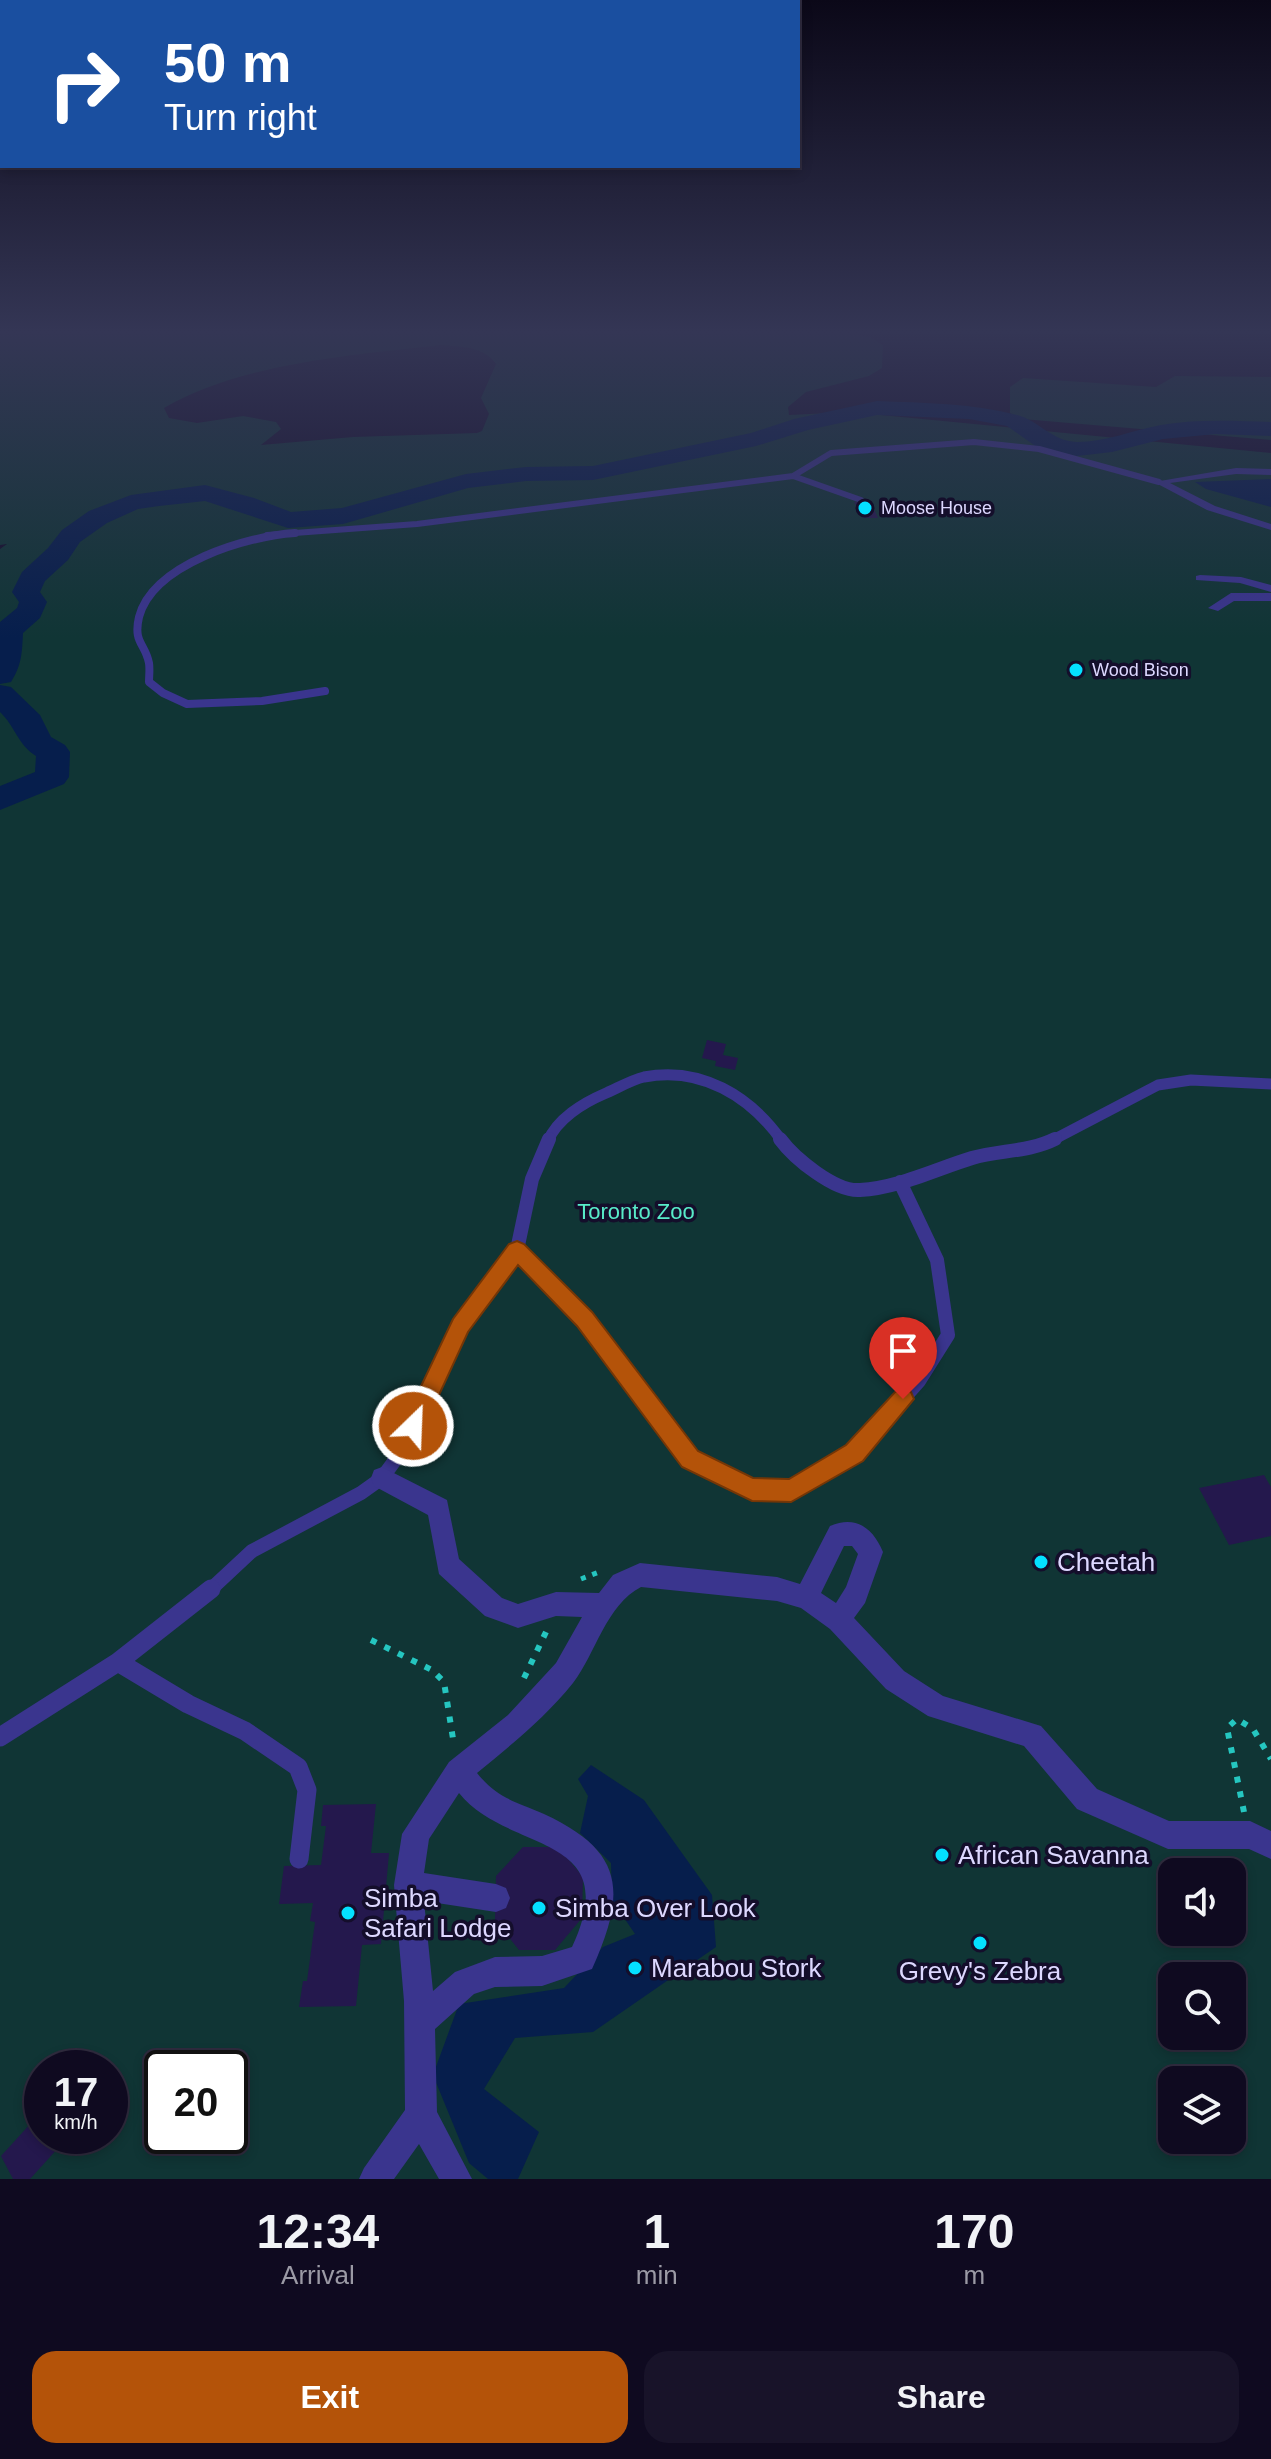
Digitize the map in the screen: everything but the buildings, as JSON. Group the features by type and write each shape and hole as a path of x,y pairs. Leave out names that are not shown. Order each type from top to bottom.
{"street":[{"path":"1159,482 1236,471 1271,472"},
{"path":"1159,482 1211,508 1271,527"},
{"path":"1200,578 1241,580 1271,589"},
{"path":"1216,578 1231,597"},
{"path":"1214,608 1231,597 1271,597"},
{"path":"382,1478 439,1508 448,1565 494,1607 518,1616 556,1604 605,1606"},
{"path":"807,1598 814,1577 838,1534 858,1534 871,1552 856,1594 839,1620"},
{"path":"456,2179 421,2115 419,2023 408,1885 416,1834 458,1771 517,1724 565,1672 622,1584 640,1575 777,1589 807,1598 839,1620 895,1680 937,1707 1032,1735 1087,1799 1168,1835 1260,1840"},
{"path":"419,2023 465,1982 495,1972 542,1971 582,1959 598,1927 602,1887 587,1855 563,1837 489,1806 458,1771"},
{"path":"408,1885 496,1898"},
{"path":"375,2179 421,2115"}],"lane":[{"path":"325,691 262,701 187,704 163,693 149,682 149,662 137,640 139,618 146,599 175,573 226,546 263,535 417,524 793,476 831,453 974,442 1039,449 1159,482"},
{"path":"793,476 861,500"},
{"path":"0,1737 118,1662 192,1606 252,1551 361,1493 382,1478 404,1448 460,1325 517,1250 532,1179 552,1131 586,1102 643,1077 690,1076 732,1090 767,1120 793,1157 821,1176 857,1191 900,1182 975,1157 1041,1146 1158,1085 1191,1080 1271,1084"},
{"path":"517,1250 585,1319 690,1459 752,1489 791,1491 855,1453 919,1381 948,1335 937,1260 900,1182"},
{"path":"118,1662 188,1704 245,1731 298,1767 307,1790 299,1859"}],"path":[{"path":"371,1640 432,1670 444,1682 458,1771"},
{"path":"1260,1840 1228,1747 1227,1728 1237,1719 1253,1729 1271,1759"}],"green space":[{"name":"Toronto Zoo","path":"0,435 274,435 261,445 425,435 1083,435 1271,453 1271,2179 0,2179 0,549 7,544 0,545"},
{"path":"1208,435 1271,435 1271,440"}],"water":[{"path":"1271,479 1271,507 1206,489 1195,482"},
{"name":"Marabou Stork","path":"591,1765 644,1800 712,1895 716,1947 593,2032 515,2038 484,2089 539,2132 518,2179 488,2179 469,2163 433,2075 459,2004 564,1988 603,1947 635,1934 612,1900 611,1863 580,1833 588,1796 578,1779"}],"waterway":[{"path":"0,675 7,661 8,630 30,612 33,602 26,592 32,578 58,554 71,536 98,517 131,503 205,493 245,503 288,520 343,516 466,481 526,474 593,473 769,435"},
{"path":"1034,435 1049,445 1077,449 1112,445 1152,435"},
{"path":"0,694 29,722 36,742 53,752 52,777 0,799"}],"place":[{"name":"Moose House","path":"865,508"},
{"name":"Wood Bison","path":"1076,670"},
{"name":"Cheetah","path":"1041,1562"},
{"name":"African Savanna","path":"942,1855"},
{"name":"Simba Over Look","path":"539,1908"},
{"name":"Simba Safari Lodge","path":"348,1913"},
{"name":"Grevy's Zebra","path":"980,1943"},
{"name":"Marabou Stork","path":"635,1968"}],"route":[{"path":"413,1426 460,1325 517,1250 585,1319 690,1459 752,1489 791,1491 855,1453 903,1399"}]}
